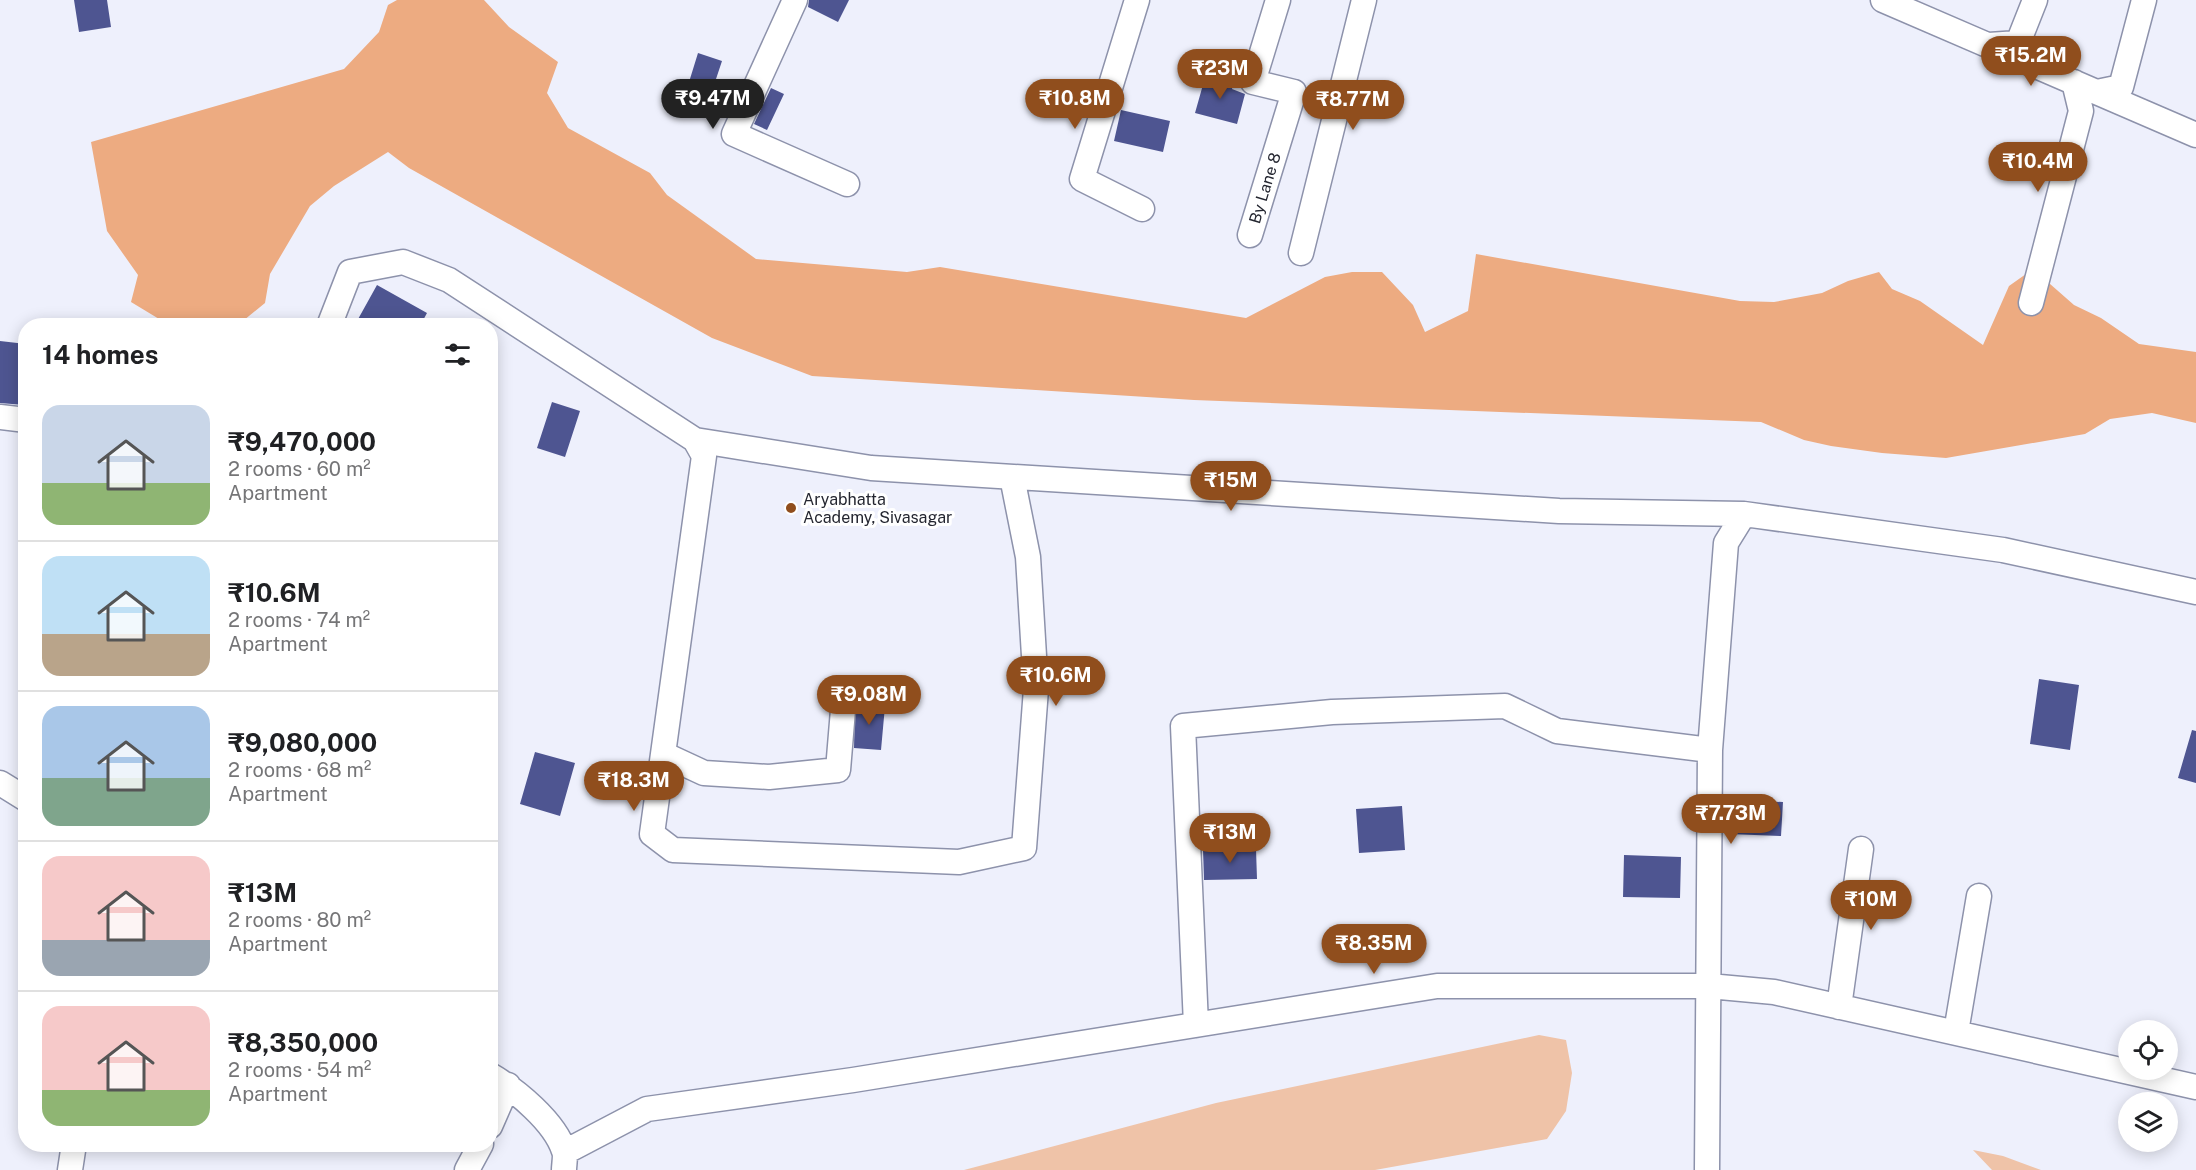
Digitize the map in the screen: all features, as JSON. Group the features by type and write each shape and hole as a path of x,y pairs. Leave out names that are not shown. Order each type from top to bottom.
{"street":[{"path":"795,0 734,134 847,184"},
{"path":"1137,0 1082,179 1142,209"},
{"name":"By Lane 8","path":"1250,235 1294,92 1253,82 1278,0"},
{"path":"1301,253 1364,0"},
{"path":"1882,0 2196,135"},
{"path":"1986,45 2018,43 2035,0"},
{"path":"2097,92 2121,87 2144,0"},
{"path":"2031,303 2081,111 2074,82"},
{"path":"332,318 350,272 403,262 449,280 695,440 871,468 1559,511 1744,514 2002,550 2196,592"},
{"path":"0,417 18,419"},
{"path":"695,440 704,456 652,834 673,850 959,862 1024,848 1036,689 1028,557 1012,477"},
{"path":"1707,1170 1710,750 1726,543 1744,514"},
{"path":"1196,1025 1183,726 1332,712 1505,706 1557,731 1710,750"},
{"path":"663,754 704,773 769,777 838,770 843,710"},
{"path":"0,784 18,794"},
{"path":"1839,1007 1861,849"},
{"path":"1956,1032 1979,896"},
{"path":"499,1080 542,1116 565,1161 647,1109 854,1080 1437,986 1709,986 1774,992 2196,1087"},
{"path":"70,1170 73,1152"},
{"path":"466,1170 476,1152"}],"shaded area":[{"path":"397,0 484,0 509,27 558,62 547,93 568,128 650,173 667,195 756,259 907,272 940,267 1246,318 1325,277 1352,272 1382,272 1413,305 1425,332 1468,311 1476,254 1740,301 1774,302 1822,293 1848,281 1879,272 1892,289 1920,301 1983,345 2009,286 2033,269 2074,305 2101,318 2139,344 2196,352 2196,423 2152,413 2110,419 2085,434 1946,458 1831,446 1804,440 1761,422 1194,400 812,376 712,338 409,168 388,152 334,186 310,206 270,274 265,303 247,318 157,318 131,302 138,275 107,231 91,142 344,69 379,32 388,5"},
{"path":"1539,1035 1566,1040 1572,1073 1566,1111 1547,1139 1375,1170 964,1170 1216,1103"},
{"path":"1973,1150 2003,1156 2041,1170 1992,1170"}],"building":[{"path":"74,0 107,0 111,27 79,32"},
{"path":"809,0 849,0 838,22 808,7"},
{"path":"698,53 722,61 708,103 685,95"},
{"path":"1206,74 1234,81 1232,89 1245,94 1237,124 1195,113"},
{"path":"771,88 784,94 767,130 754,124"},
{"path":"1121,110 1170,121 1163,152 1114,141"},
{"path":"377,285 427,313 424,318 359,318"},
{"path":"0,341 18,343 18,404 0,403"},
{"path":"552,402 580,411 565,457 537,448"},
{"path":"2039,679 2079,685 2070,750 2030,744"},
{"path":"855,703 885,706 881,750 854,748"},
{"path":"2192,730 2196,731 2196,783 2178,778"},
{"path":"535,752 575,763 560,816 520,804"},
{"path":"1730,800 1783,802 1781,836 1729,834"},
{"path":"1402,806 1405,850 1359,853 1356,809"},
{"path":"1256,849 1257,879 1204,880 1203,850"},
{"path":"1624,855 1681,857 1680,898 1623,897"}],"place":[{"name":"Aryabhatta Academy, Sivasagar","path":"791,508"}]}
